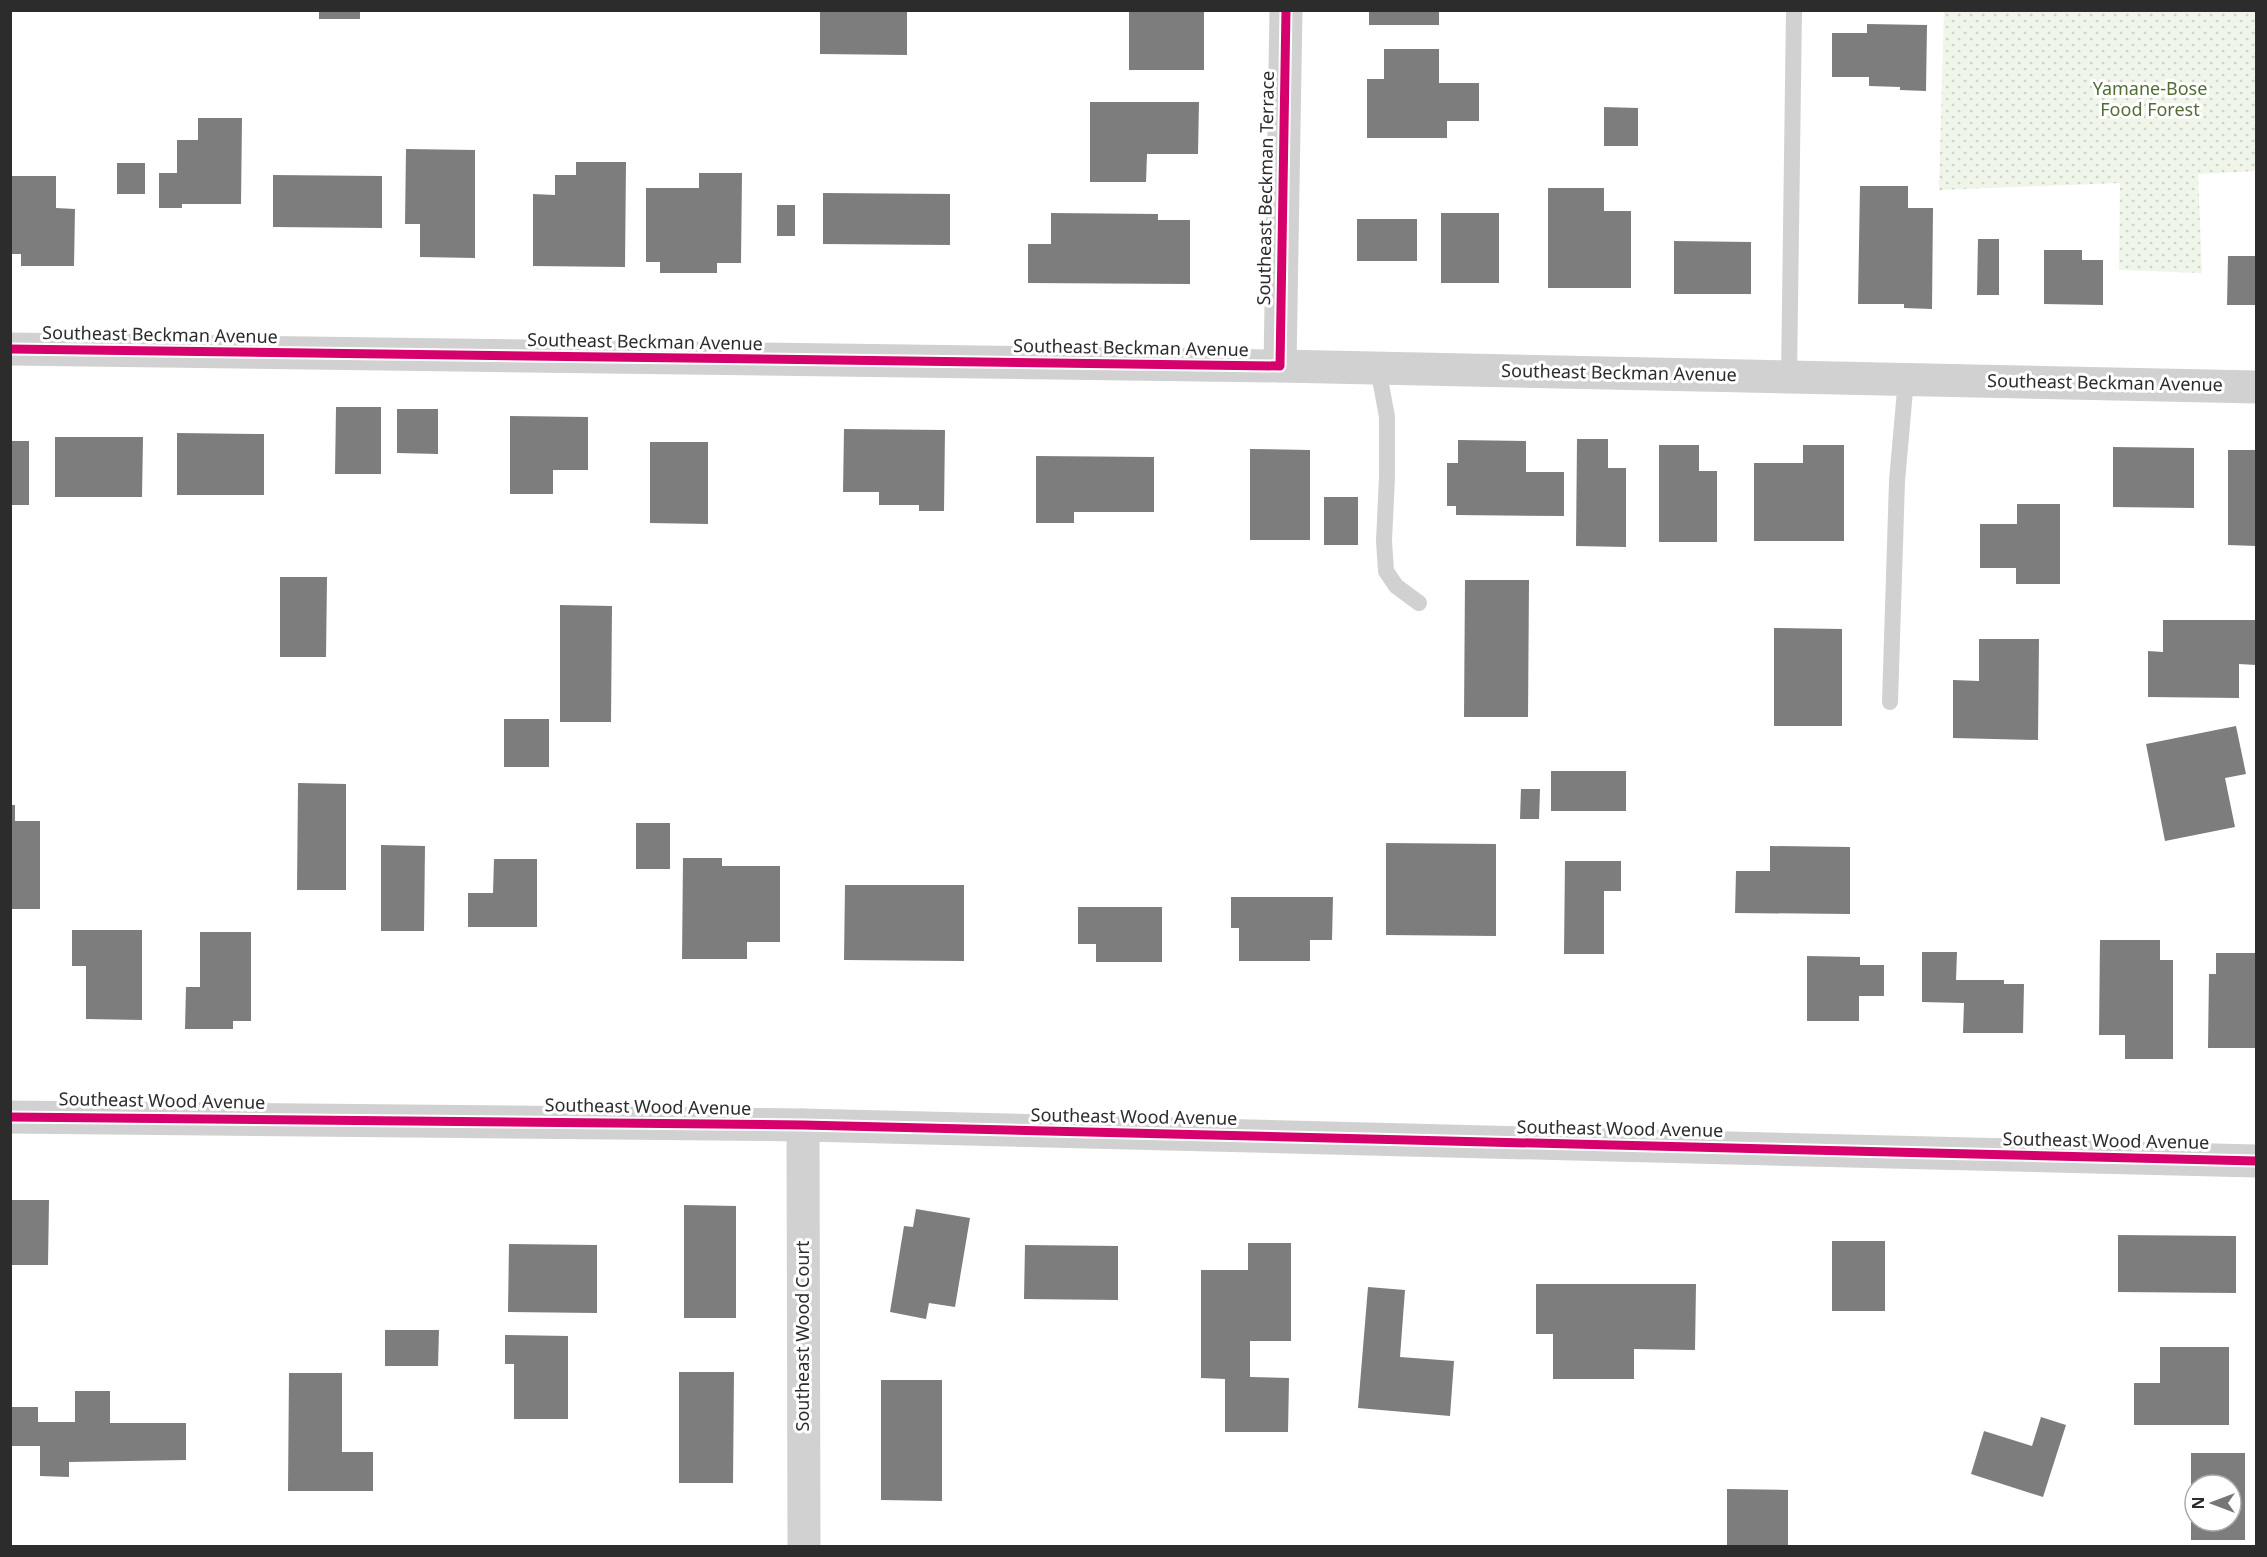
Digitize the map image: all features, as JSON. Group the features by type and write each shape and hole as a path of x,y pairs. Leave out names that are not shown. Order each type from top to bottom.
{"street":[{"name":"Southeast Beckman Terrace","path":"1280,366 1286,10"},
{"name":"Southeast Beckman Avenue","path":"10,349 1280,366 2256,387"},
{"name":"Southeast Wood Avenue","path":"10,1117 803,1125 2256,1161"},
{"name":"Southeast Wood Court","path":"803,1125 804,1546"}],"lane":[{"path":"1790,377 1794,10"},
{"path":"1378,368 1387,417 1384,541 1386,571 1396,586 1419,603"},
{"path":"1890,702 1897,481 1906,379"}],"green space":[{"name":"Yamane-Bose Food Forest","path":"1944,11 2256,11 2256,171 2198,174 2202,273 2119,270 2120,183 1939,190"}],"building":[{"path":"319,10 360,10 360,19 319,19"},
{"path":"1129,10 1204,10 1204,70 1129,70"},
{"path":"1369,10 1439,10 1439,25 1369,25"},
{"path":"820,12 907,12 907,55 820,54"},
{"path":"1867,24 1927,25 1926,91 1869,86 1869,77 1832,77 1832,33 1867,33"},
{"path":"1384,49 1439,49 1439,83 1479,83 1479,121 1447,121 1447,138 1367,138 1367,79 1384,79"},
{"path":"1090,102 1199,102 1198,154 1147,154 1146,182 1090,182"},
{"path":"1604,107 1638,108 1638,146 1604,146"},
{"path":"198,118 242,118 241,204 182,204 182,208 159,208 159,173 177,173 177,140 198,140"},
{"path":"406,149 475,150 475,258 420,257 420,224 405,224"},
{"path":"576,162 626,162 625,267 533,266 533,194 555,195 555,175 576,175"},
{"path":"117,163 145,163 145,194 117,194"},
{"path":"699,173 742,173 741,263 717,263 717,273 660,273 660,262 646,262 646,188 699,188"},
{"path":"273,175 382,176 382,228 273,227"},
{"path":"10,176 56,176 56,208 75,209 74,266 21,266 21,254 10,254"},
{"path":"1860,186 1908,186 1908,208 1933,208 1932,309 1904,308 1904,304 1858,304"},
{"path":"1548,188 1604,188 1604,211 1631,211 1631,288 1548,288"},
{"path":"823,193 950,194 950,245 823,244"},
{"path":"777,205 795,205 795,236 777,236"},
{"path":"1051,213 1158,214 1158,220 1190,220 1190,284 1028,283 1028,244 1051,244"},
{"path":"1441,213 1499,213 1499,283 1441,283"},
{"path":"1357,219 1417,219 1417,261 1357,261"},
{"path":"1978,239 1999,239 1999,295 1977,295"},
{"path":"1674,241 1751,242 1751,294 1674,294"},
{"path":"2044,250 2082,250 2082,260 2103,260 2103,305 2044,304"},
{"path":"2228,256 2256,256 2256,305 2227,305"},
{"path":"336,407 381,407 381,474 335,474"},
{"path":"397,409 438,409 438,454 397,453"},
{"path":"510,416 588,417 588,470 553,470 553,494 510,494"},
{"path":"844,429 945,430 944,511 919,511 919,505 879,505 879,492 843,492"},
{"path":"177,433 264,434 264,495 177,495"},
{"path":"55,437 143,437 142,497 55,497"},
{"path":"1577,439 1608,439 1608,468 1626,468 1626,547 1576,546"},
{"path":"1458,440 1526,441 1526,472 1564,472 1564,516 1456,515 1456,506 1447,506 1447,463 1458,463"},
{"path":"10,441 29,441 29,505 10,505"},
{"path":"650,442 708,442 708,524 650,523"},
{"path":"1659,445 1699,445 1699,471 1717,471 1717,542 1659,542"},
{"path":"1803,445 1844,445 1844,541 1754,541 1754,463 1803,463"},
{"path":"2113,447 2194,448 2194,508 2113,507"},
{"path":"1250,449 1310,450 1310,540 1250,540"},
{"path":"2228,450 2256,450 2256,546 2228,545"},
{"path":"1036,456 1154,457 1154,512 1074,512 1074,523 1036,523"},
{"path":"1324,497 1358,497 1358,545 1324,545"},
{"path":"2017,504 2060,504 2060,584 2016,584 2016,568 1980,568 1980,524 2017,524"},
{"path":"280,577 327,577 326,657 280,657"},
{"path":"1465,580 1529,580 1528,717 1464,717"},
{"path":"560,605 612,606 611,722 560,722"},
{"path":"2163,620 2256,620 2256,665 2239,664 2239,698 2148,697 2148,651 2163,652"},
{"path":"1774,628 1842,629 1842,726 1774,726"},
{"path":"1979,639 2039,639 2038,740 1953,738 1953,680 1979,681"},
{"path":"504,719 549,719 549,767 504,767"},
{"path":"2236,726 2246,774 2225,778 2235,827 2165,841 2146,744"},
{"path":"1551,771 1626,771 1626,811 1551,811"},
{"path":"298,783 346,784 346,890 297,890"},
{"path":"1521,789 1540,789 1539,819 1520,819"},
{"path":"10,805 15,805 15,821 40,821 40,909 10,909"},
{"path":"636,823 670,823 670,869 636,869"},
{"path":"1386,843 1496,844 1496,936 1386,935"},
{"path":"381,845 425,846 424,931 381,931"},
{"path":"1770,846 1850,847 1850,914 1735,913 1736,871 1770,871"},
{"path":"683,858 722,858 722,866 780,866 780,942 747,942 747,959 682,959"},
{"path":"494,859 537,859 537,927 468,927 468,893 493,893"},
{"path":"1565,861 1621,861 1621,891 1604,891 1604,954 1564,954"},
{"path":"845,885 964,885 964,961 844,960"},
{"path":"1231,897 1333,897 1332,940 1310,940 1310,961 1239,961 1239,928 1231,928"},
{"path":"1078,907 1162,907 1162,962 1096,962 1096,944 1078,944"},
{"path":"72,930 142,930 142,1020 86,1019 86,966 72,966"},
{"path":"200,932 251,932 251,1021 233,1021 233,1029 185,1029 186,987 200,987"},
{"path":"2100,940 2160,940 2160,960 2173,960 2173,1059 2125,1059 2125,1035 2099,1035"},
{"path":"1922,952 1957,952 1956,980 2004,980 2004,984 2024,984 2023,1033 1963,1033 1964,1003 1922,1002"},
{"path":"2216,953 2256,953 2256,1048 2208,1048 2209,974 2216,974"},
{"path":"1807,956 1860,957 1860,965 1884,965 1884,996 1859,996 1859,1021 1807,1021"},
{"path":"10,1200 49,1200 48,1265 10,1265"},
{"path":"684,1205 736,1206 736,1318 684,1318"},
{"path":"916,1209 970,1218 955,1307 929,1303 926,1319 890,1312 904,1226 913,1227"},
{"path":"2118,1235 2236,1236 2236,1293 2118,1292"},
{"path":"1832,1241 1885,1241 1885,1311 1832,1311"},
{"path":"1248,1243 1291,1243 1291,1341 1250,1341 1250,1377 1289,1378 1288,1432 1225,1432 1225,1379 1201,1378 1201,1270 1248,1270"},
{"path":"509,1244 597,1245 597,1313 508,1312"},
{"path":"1025,1245 1118,1246 1118,1300 1024,1299"},
{"path":"1536,1284 1696,1284 1695,1350 1634,1349 1634,1379 1553,1379 1553,1334 1536,1334"},
{"path":"1368,1287 1405,1290 1400,1357 1454,1361 1450,1416 1358,1408"},
{"path":"385,1330 439,1330 438,1366 385,1366"},
{"path":"505,1335 568,1336 568,1419 514,1419 514,1364 505,1364"},
{"path":"2160,1347 2229,1347 2229,1425 2134,1425 2134,1383 2160,1383"},
{"path":"679,1372 734,1372 733,1483 679,1483"},
{"path":"289,1373 342,1373 342,1452 373,1452 373,1491 288,1491"},
{"path":"881,1380 942,1380 942,1501 881,1500"},
{"path":"75,1391 110,1391 110,1423 186,1423 186,1460 69,1462 69,1477 40,1476 40,1446 10,1446 10,1407 38,1407 38,1422 75,1422"},
{"path":"2041,1417 2066,1425 2043,1497 1971,1474 1984,1431 2032,1446"},
{"path":"2191,1453 2245,1453 2245,1540 2191,1540 2191,1533 2243,1533 2243,1473 2191,1473"},
{"path":"1727,1489 1788,1490 1788,1546 1727,1546"}],"cycle path":[{"path":"10,349 1280,366 1286,10"},
{"path":"10,1117 803,1125 2256,1161"}]}
